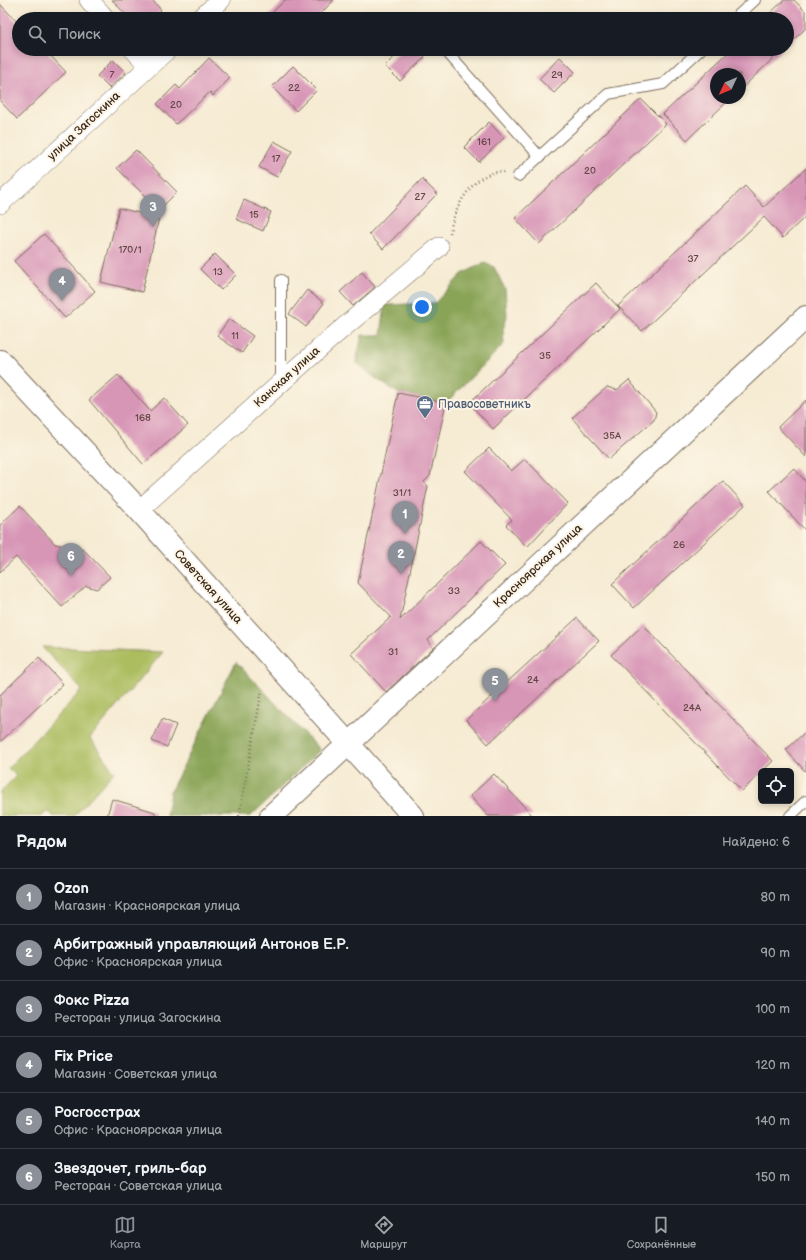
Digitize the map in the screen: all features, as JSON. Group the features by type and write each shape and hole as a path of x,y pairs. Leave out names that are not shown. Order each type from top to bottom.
{"main road":[{"name":"Красноярская улица","path":"271,816 806,317"},
{"name":"Советская улица","path":"0,361 138,510 413,816"}],"street":[{"path":"89,0 100,12"},
{"path":"208,12 221,0"},
{"path":"140,56 149,66"},
{"name":"улица Загоскина","path":"0,204 160,56"},
{"name":"Канская улица","path":"138,510 281,383 439,248"}],"lane":[{"path":"742,12 755,0"},
{"path":"450,56 540,157"},
{"path":"518,176 608,94 663,84 693,56"},
{"path":"281,280 281,383"},
{"path":"790,816 806,801"}],"path":[{"path":"439,248 450,236 452,220 462,197 484,177 502,172 518,176"},
{"path":"239,816 262,690"}],"green space":[{"path":"484,263 494,267 505,289 507,316 503,329 504,344 446,403 398,393 375,378 356,362 362,335 381,335 385,305 435,303 462,274"},
{"path":"42,647 163,652 90,738 114,772 74,816 53,816 48,811 42,816 0,816 0,792 16,776 8,768 82,690"},
{"path":"236,662 320,750 251,816 166,816 170,792"}],"building":[{"path":"112,0 152,0 161,10 159,12 123,12"},
{"path":"285,0 334,0 322,12 273,12"},
{"path":"784,0 794,0 806,12 806,28 794,39 794,12 771,12"},
{"path":"0,4 12,17 12,56 51,56 66,72 17,119 0,101"},
{"path":"395,56 425,57 400,81 385,66"},
{"path":"725,56 776,56 746,84 746,68 712,68"},
{"path":"560,57 575,72 554,93 539,79"},
{"path":"209,58 230,78 213,96 210,92 176,124 157,104 176,85 180,89"},
{"path":"113,60 126,73 109,88 97,76"},
{"path":"293,66 317,90 296,111 272,87"},
{"path":"710,70 710,104 725,104 687,140 663,114"},
{"path":"641,99 666,124 539,244 515,218"},
{"path":"489,122 504,138 479,162 464,147"},
{"path":"274,141 292,151 277,177 259,167"},
{"path":"136,150 177,192 159,210 117,168"},
{"path":"806,168 806,216 783,238 764,217 642,331 618,306 745,186 764,207"},
{"path":"422,179 437,194 383,249 369,234"},
{"path":"244,200 271,212 263,231 236,219"},
{"path":"119,208 159,218 142,292 101,282"},
{"path":"44,234 95,291 65,318 14,261"},
{"path":"215,254 236,275 221,290 200,269"},
{"path":"362,272 375,287 353,306 340,292"},
{"path":"596,283 620,309 493,429 469,403"},
{"path":"307,290 324,303 306,327 289,314"},
{"path":"229,319 253,336 242,353 217,336"},
{"path":"118,375 150,411 164,398 188,425 143,464 89,400"},
{"path":"629,380 656,412 654,420 609,459 572,418 607,387 617,390"},
{"path":"398,393 446,403 430,476 424,482 428,486 400,620 481,541 505,565 428,640 433,648 386,692 351,654 391,617 358,583"},
{"path":"806,400 806,457 778,427"},
{"path":"489,448 511,471 525,459 568,503 527,547 506,525 512,520 465,471"},
{"path":"794,468 806,482 806,531 769,491"},
{"path":"723,481 745,505 634,608 612,584"},
{"path":"20,506 55,544 84,550 110,577 97,589 86,586 62,607 16,557 0,572 0,525"},
{"path":"577,618 599,641 488,744 466,720"},
{"path":"643,625 773,761 766,768 758,768 758,776 742,791 611,655"},
{"path":"39,658 63,684 0,742 0,695"},
{"path":"162,719 176,725 167,747 152,741"},
{"path":"806,731 806,772 786,750"},
{"path":"494,774 533,816 488,816 470,796"},
{"path":"112,799 155,812 155,816 107,816"}],"place":[{"name":"Фокс Pizza","path":"153,227"},
{"name":"Fix Price","path":"62,301"},
{"name":"Правосоветникъ","path":"425,419"},
{"name":"Ozon","path":"405,534"},
{"name":"Арбитражный управляющий Антонов Е.Р.","path":"401,574"},
{"name":"Звездочет, гриль-бар","path":"71,576"},
{"name":"Росгосстрах","path":"495,701"}]}
